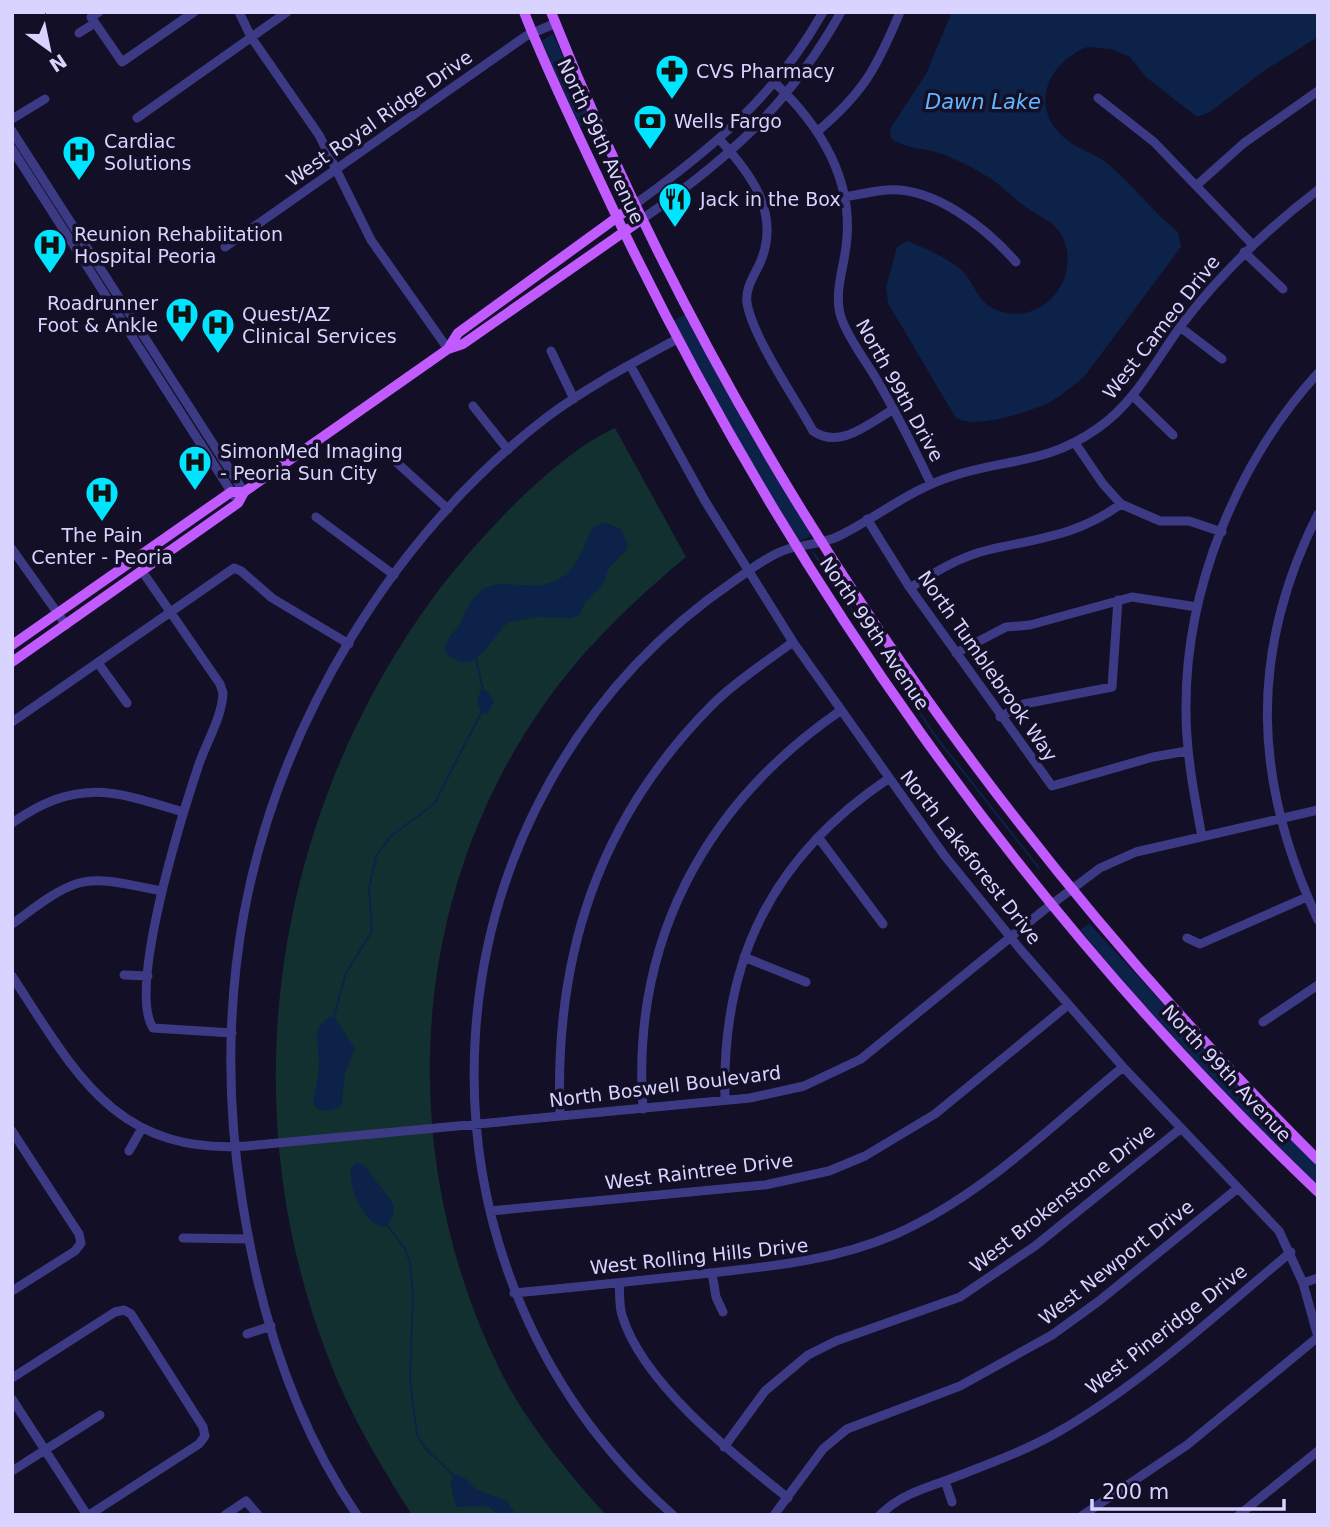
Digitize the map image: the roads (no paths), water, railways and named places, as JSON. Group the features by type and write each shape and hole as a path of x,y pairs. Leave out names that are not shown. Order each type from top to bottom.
{"main road":[{"name":"North 99th Avenue","path":"524,12 532,33 625,211 677,339 796,547 944,765 1052,904 1215,1089 1318,1192"},
{"name":"North 99th Avenue","path":"553,18 632,226 775,467 868,616 960,747 1071,889 1173,1008 1318,1160"},
{"path":"448,349 458,333 625,211"},
{"path":"12,662 239,503 244,492 448,349 463,344 632,226"},
{"path":"12,645 232,492 244,492"},
{"path":"142,571 142,565 163,547 174,533"}],"street":[{"path":"79,33 95,18 122,62 194,12"},
{"path":"239,12 251,37 319,135 371,240 448,349"},
{"path":"137,118 287,12"},
{"path":"625,211 720,140 775,83 822,12"},
{"path":"632,226 731,153 787,94 841,12"},
{"path":"818,131 864,85 888,45 900,12"},
{"name":"West Royal Ridge Drive","path":"225,247 553,18"},
{"name":"North 99th Drive","path":"775,83 818,131 832,156 849,225 838,292 841,319 894,409 931,484"},
{"path":"1197,185 1244,144 1318,91"},
{"path":"1098,97 1154,142 1252,244"},
{"path":"12,120 45,99"},
{"path":"12,131 31,169 191,420 244,492"},
{"path":"720,140 756,185 768,223 764,251 748,290 751,320 813,431 823,438 838,440 894,409"},
{"path":"12,149 31,169"},
{"path":"844,197 887,190 917,195 978,226 1016,261"},
{"name":"West Cameo Drive","path":"673,1515 595,1434 546,1359 514,1293 491,1211 476,1125 472,1048 476,1000 486,945 519,840 541,795 582,729 632,666 679,622 778,553 839,537 931,484 977,469 1036,459 1075,443 1107,422 1132,396 1180,327 1244,252 1318,190"},
{"path":"1244,252 1283,289"},
{"path":"1180,327 1222,359"},
{"path":"357,1515 315,1444 257,1286 248,1239 234,1147 232,1034 236,963 244,910 270,815 307,722 349,644 394,575 448,509 508,450 574,398 677,339"},
{"path":"551,351 574,398"},
{"name":"North Lakeforest Drive","path":"630,365 748,572 888,779 1010,937 1068,1005 1123,1068 1279,1231 1303,1283 1318,1337"},
{"path":"1202,837 1187,751 1185,709 1197,607 1236,497 1268,437 1318,373"},
{"path":"1132,396 1173,435"},
{"path":"473,406 508,450"},
{"path":"1075,443 1102,484 1121,504 1160,521 1189,521 1222,532"},
{"path":"212,452 239,503"},
{"path":"395,461 448,509"},
{"path":"910,587 954,561 988,550 1070,532 1097,522 1121,504"},
{"path":"1318,514 1293,570 1281,607 1269,676 1267,738 1271,783 1280,819 1307,897 1318,920"},
{"path":"316,517 394,575"},
{"name":"North Tumblebrook Way","path":"867,519 910,587 1000,717 1052,786 1153,757 1187,751"},
{"path":"12,549 66,625"},
{"path":"12,722 234,568 241,570 272,598 349,644"},
{"path":"142,571 220,684 223,693 183,812 162,891 148,976 146,1019 153,1028 232,1034"},
{"path":"956,653 1006,627 1030,625 1132,597 1197,607"},
{"path":"1000,717 1024,704 1112,687 1118,600"},
{"path":"560,1116 559,1073 563,999 579,925 600,866 643,789 685,734 714,703 793,642"},
{"path":"98,663 127,703"},
{"path":"643,1109 642,1056 649,993 658,953 684,881 716,831 757,780 781,756 840,711"},
{"path":"725,1100 726,1038 731,1000 744,957 776,888 818,837 850,806 888,779"},
{"path":"12,824 58,797 98,791 121,794 183,812"},
{"name":"North Boswell Boulevard","path":"12,976 83,1083 109,1107 142,1128 197,1146 234,1147 725,1100 782,1092 849,1066 885,1042 1010,937 1100,868 1128,856 1318,810"},
{"path":"818,837 883,924"},
{"path":"12,924 58,892 79,883 102,881 162,891"},
{"path":"1187,938 1200,944 1307,897"},
{"path":"744,957 806,982"},
{"path":"124,975 148,976"},
{"path":"1263,1022 1318,985"},
{"name":"West Raintree Drive","path":"491,1211 765,1185 829,1171 875,1151 935,1114 1068,1005"},
{"name":"West Rolling Hills Drive","path":"514,1293 823,1259 897,1233 969,1192 1123,1068"},
{"path":"129,1151 142,1128"},
{"name":"West Brokenstone Drive","path":"724,1447 765,1391 808,1355 836,1341 960,1297 1035,1246 1180,1129"},
{"path":"12,1131 79,1234 81,1243 75,1251 12,1291"},
{"name":"West Newport Drive","path":"775,1515 823,1450 847,1429 960,1387 1052,1335 1099,1301 1238,1188"},
{"path":"183,1238 248,1239"},
{"name":"West Pineridge Drive","path":"880,1515 892,1503 914,1490 945,1481 1067,1426 1133,1382 1291,1252"},
{"path":"712,1272 716,1297 723,1312"},
{"path":"1303,1283 1318,1279"},
{"path":"619,1283 622,1315 633,1340 680,1404 724,1447 788,1498"},
{"path":"12,1378 115,1312 124,1310 131,1314 203,1427 205,1436 199,1444 88,1515 12,1399"},
{"path":"247,1334 271,1326"},
{"path":"1083,1515 1187,1445 1318,1337"},
{"path":"12,1471 100,1415"},
{"path":"1239,1515 1317,1454"},
{"path":"945,1481 952,1502"},
{"path":"225,1515 246,1501 258,1515"}],"water":[{"name":"Dawn Lake","path":"952,12 1318,12 1318,37 1265,70 1210,112 1197,117 1146,77 1130,57 1111,49 1087,47 1061,64 1052,76 1045,101 1055,128 1067,140 1103,160 1117,172 1178,232 1181,247 1084,377 1048,403 1028,411 999,419 971,422 954,415 888,303 886,288 897,247 907,241 956,265 990,307 1019,314 1047,303 1064,279 1068,264 1067,249 1055,226 988,177 942,154 896,142 891,138 890,129 926,74"},
{"path":"553,34 593,122 580,127 541,41"},
{"path":"686,314 810,532 810,537 799,541 728,425 673,321"},
{"path":"605,522 622,530 628,548 609,568 602,586 585,602 579,615 571,618 537,617 509,622 474,660 456,660 445,652 449,638 482,590 494,585 547,583 562,577 577,561 593,527"},
{"path":"481,689 489,692 494,702 487,714 481,713 477,701"},
{"path":"1089,923 1212,1057 1318,1165 1318,1187 1196,1061 1108,963 1080,930"},
{"path":"334,1016 355,1049 345,1072 342,1105 325,1111 315,1107 313,1101 319,1066 317,1037 321,1025"},
{"path":"356,1163 364,1165 394,1205 393,1216 386,1227 370,1220 359,1204 351,1175 351,1167"},
{"path":"455,1474 464,1477 476,1489 507,1501 516,1515 500,1515 487,1506 456,1507 450,1482"}],"waterway":[{"path":"813,552 936,737 1039,868"},
{"path":"476,658 483,690"},
{"path":"334,1016 346,973 372,931 369,888 376,856 391,836 434,804 481,713"},
{"path":"388,1226 405,1249 410,1262 413,1295 410,1378 417,1435 425,1448 453,1475"}],"place":[{"name":"CVS Pharmacy","path":"672,101"},
{"name":"Wells Fargo","path":"650,151"},
{"name":"Cardiac Solutions","path":"79,182"},
{"name":"Jack in the Box","path":"675,229"},
{"name":"Reunion Rehabiitation Hospital Peoria","path":"50,275"},
{"name":"Roadrunner Foot & Ankle","path":"182,344"},
{"name":"Quest/AZ Clinical Services","path":"218,355"},
{"name":"SimonMed Imaging - Peoria Sun City","path":"195,492"},
{"name":"The Pain Center - Peoria","path":"102,523"}]}
